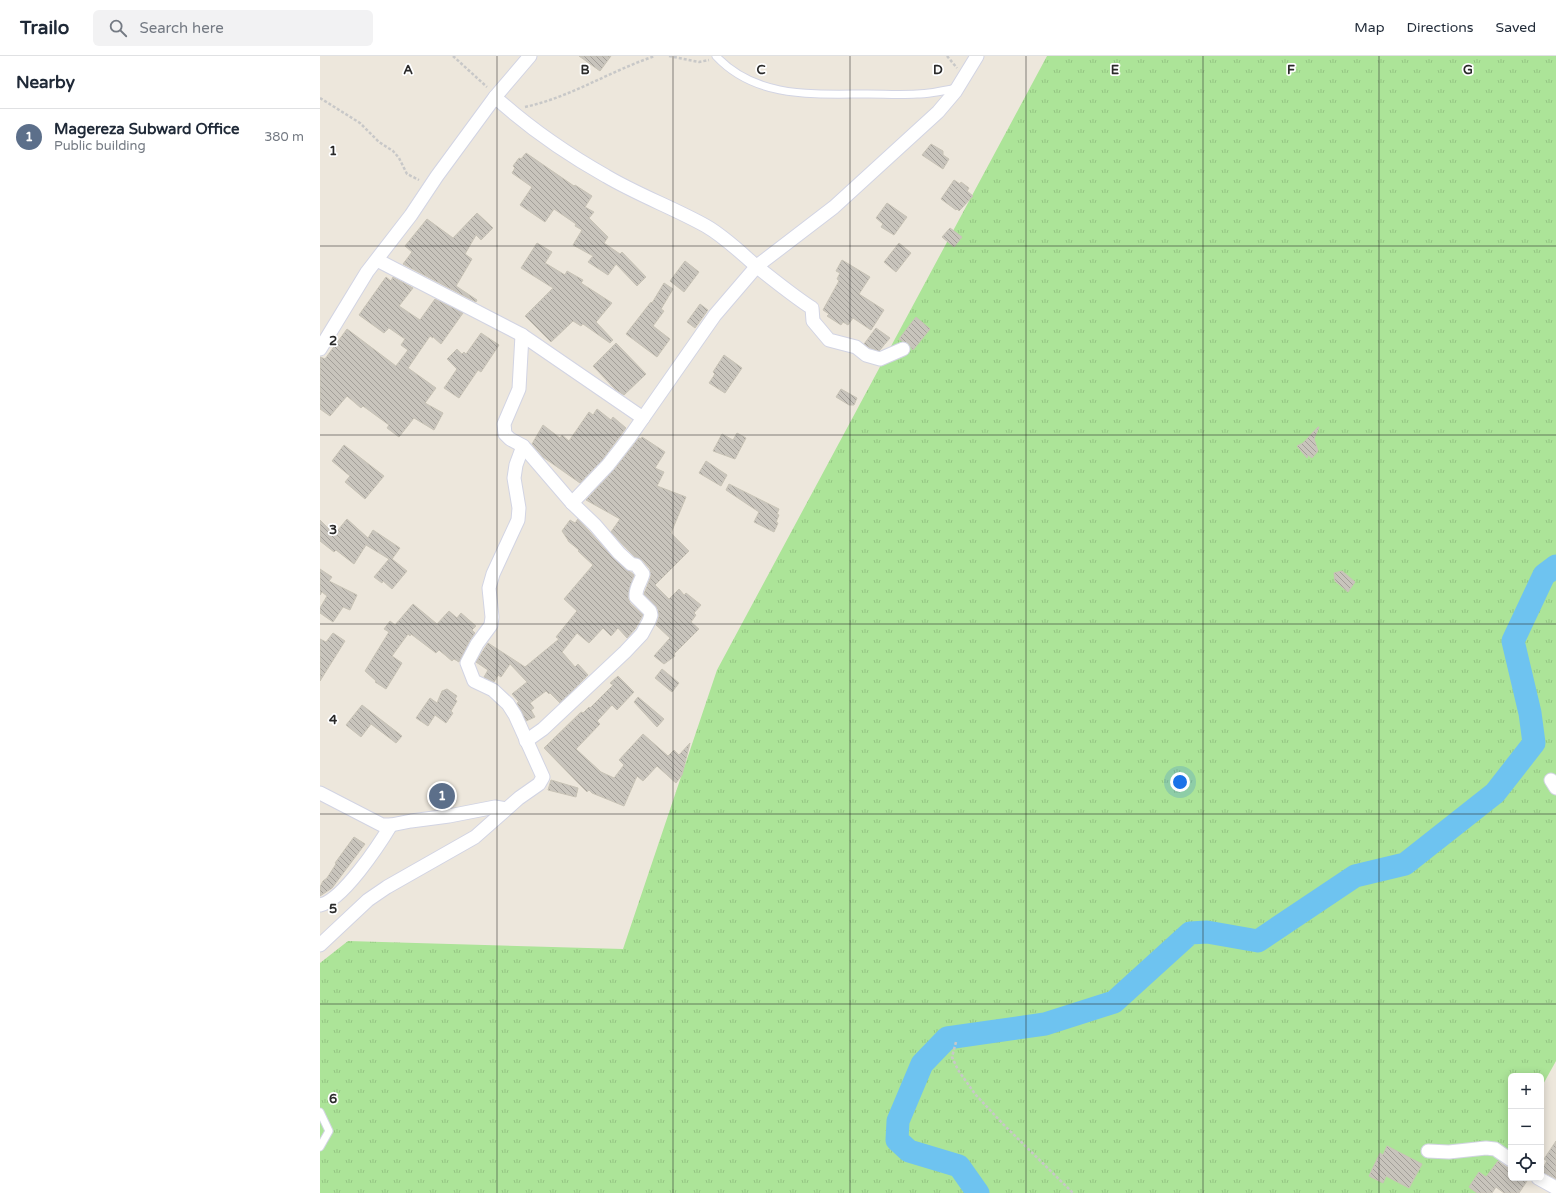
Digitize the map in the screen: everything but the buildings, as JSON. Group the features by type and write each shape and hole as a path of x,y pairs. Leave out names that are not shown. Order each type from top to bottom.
{"street":[{"path":"320,349 368,272 495,97 530,56"},
{"path":"572,503 608,465 715,315 756,266 834,207 938,112 958,88 977,56"},
{"path":"495,97 535,130 606,176 728,240 756,266 812,308 813,321 829,340 856,347 866,355 880,359 903,348"},
{"path":"377,260 522,335 643,418"},
{"path":"522,335 519,389 504,428 505,434 507,437 523,446 572,503 595,525 619,553 631,564 636,565 643,574 637,586 636,594 638,599 650,611 651,615 642,634 625,652 544,729 526,741"},
{"path":"320,945 368,900 387,887 473,838 506,809 539,784 543,777 515,715 508,704 493,690 474,681 467,663 477,644 491,625 492,617 489,588 493,574 518,520 519,508 514,478 516,465 523,446"},
{"path":"320,793 382,825 449,816 495,807 506,809"},
{"path":"320,905 328,903 340,892 379,845 391,825"},
{"path":"1428,1151 1449,1152 1486,1148 1495,1149 1508,1158"},
{"path":"1543,1181 1556,1188"}],"lane":[{"path":"716,56 727,68 756,83 785,91 804,94 917,94 958,88"},
{"path":"320,1112 329,1131 320,1147"}],"path":[{"path":"453,56 495,97"},
{"path":"510,110 557,98 630,65 655,56"},
{"path":"669,56 700,62 716,56"},
{"path":"320,98 360,123 379,142 393,151 399,158 407,174 430,187"},
{"path":"956,1042 952,1057 958,1070 975,1094 1003,1124 1073,1193"}],"green space":[{"path":"1047,56 1556,56 1556,1061 1544,1083 1544,1073 1508,1073 1508,1149 1484,1193 320,1193 320,963 348,941 623,949 717,670"}],"waterway":[{"path":"978,1193 959,1166 909,1151 897,1140 898,1121 922,1064 947,1038 1045,1024 1114,1002 1190,933 1207,932 1258,941 1355,876 1405,864 1495,793 1534,743 1530,713 1513,641 1544,575 1556,566"}],"place":[{"name":"Magereza Subward Office","path":"442,796"}]}
